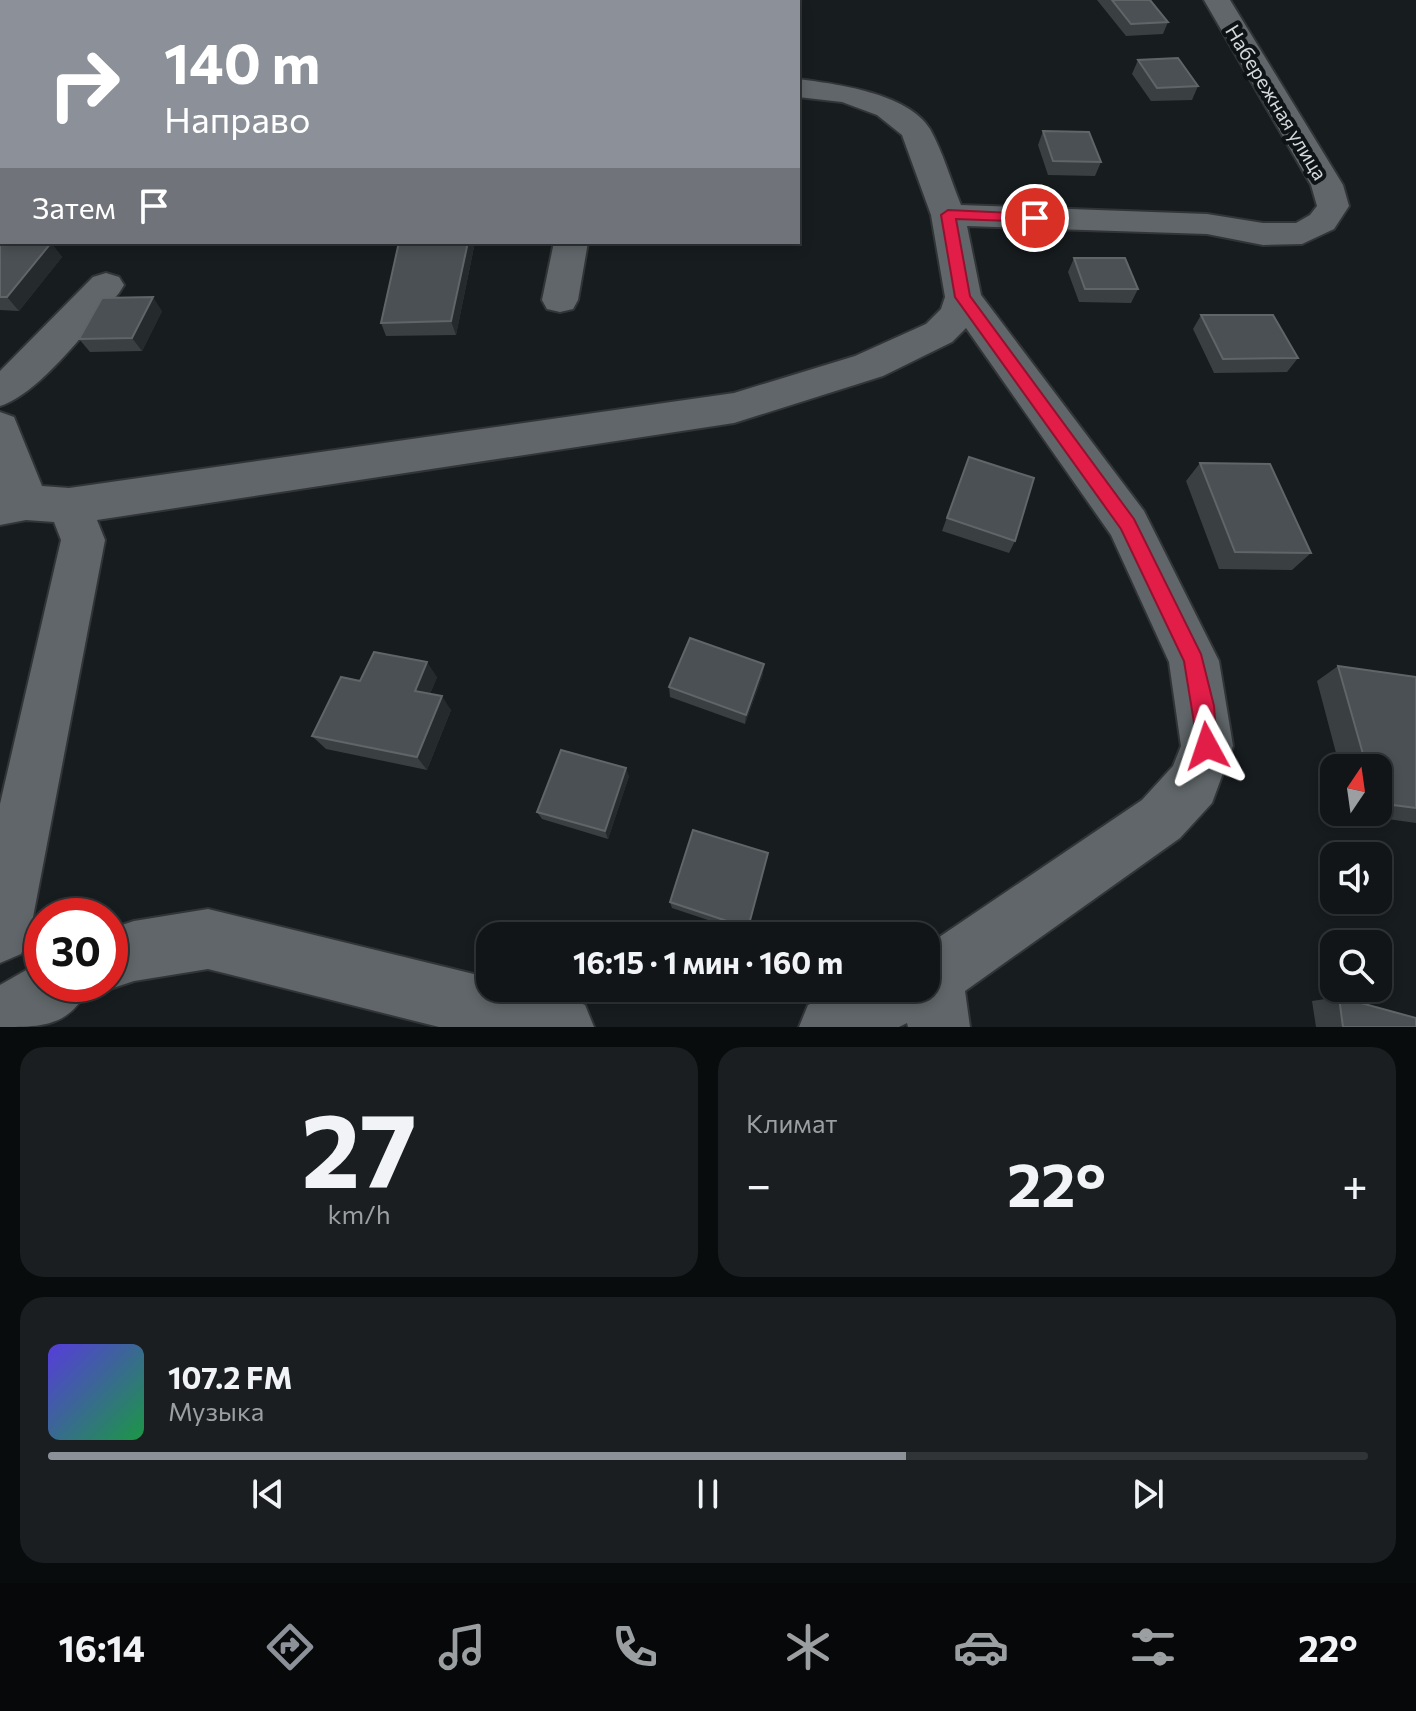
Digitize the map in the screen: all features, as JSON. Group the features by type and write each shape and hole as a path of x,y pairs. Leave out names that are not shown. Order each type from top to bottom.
{"street":[{"name":"Набережная улица","path":"948,215 1207,224 1263,234 1302,233 1322,222 1333,206 1327,185 1217,0"},
{"path":"800,88 847,94 887,109 916,131 948,215 963,297 1128,524 1194,661 1203,706 1207,746 1193,784 1161,819 940,985"},
{"path":"560,300 571,244"},
{"path":"0,391 19,378 106,285"},
{"path":"32,505 734,408 869,366 939,333 957,315 963,297"},
{"path":"0,428 32,505 83,540 0,933"},
{"path":"128,953 208,939 563,1027"},
{"path":"0,1021 30,1002"},
{"path":"830,1027 904,1002"}],"building":[{"path":"1112,0 1150,0 1168,22 1131,24"},
{"path":"1178,58 1198,86 1157,88 1138,60"},
{"path":"1043,131 1089,132 1101,162 1053,161"},
{"path":"0,244 50,244 7,297 0,297"},
{"path":"399,244 468,244 451,321 381,323"},
{"path":"1074,258 1125,258 1138,289 1085,289"},
{"path":"153,297 132,338 79,339 102,298"},
{"path":"1201,315 1273,315 1298,358 1223,359"},
{"path":"969,457 1034,478 1015,541 947,518"},
{"path":"1200,463 1270,464 1311,553 1235,552"},
{"path":"690,638 764,664 746,715 669,687"},
{"path":"374,652 427,662 415,691 442,696 417,757 312,736 341,677 360,681"},
{"path":"1338,666 1416,677 1416,808 1392,805 1392,754 1363,754"},
{"path":"561,750 626,768 605,831 537,812"},
{"path":"693,830 768,853 750,922 730,922 670,902"},
{"path":"1340,1002 1357,1002 1416,1018 1416,1027 1343,1027"}],"route":[{"path":"1035,218 948,215 963,297 1128,524 1194,661 1207,746"}]}
